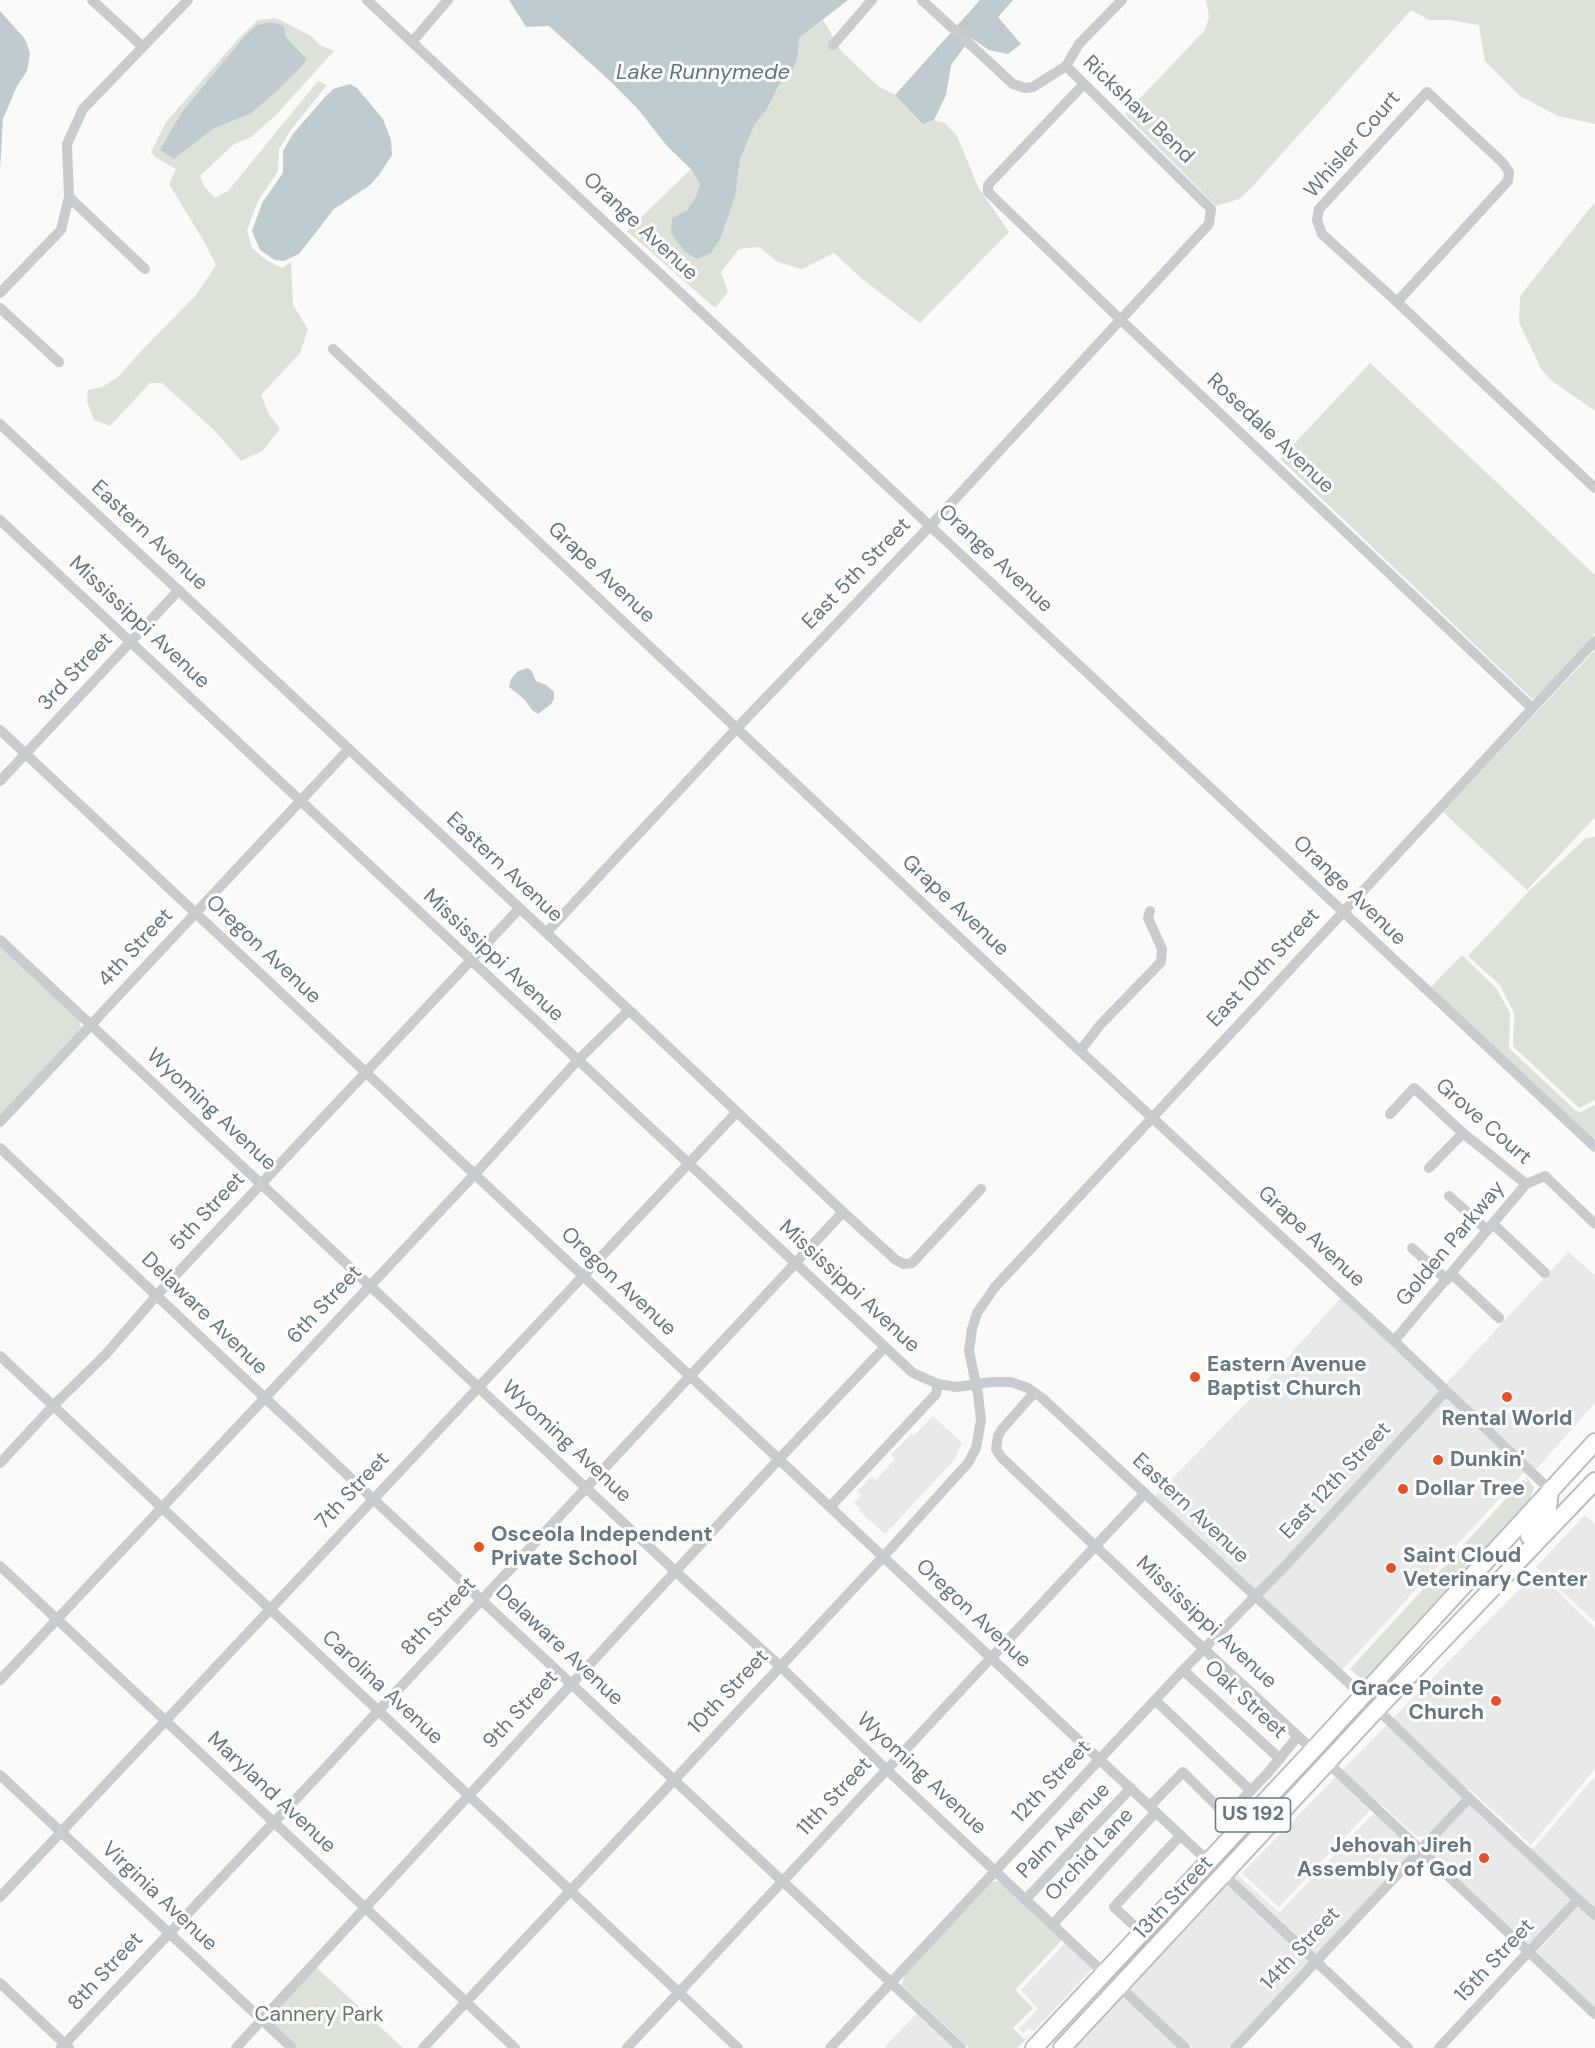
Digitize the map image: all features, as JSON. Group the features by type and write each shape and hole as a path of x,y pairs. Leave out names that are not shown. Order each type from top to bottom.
{"highway":[{"name":"US 192","path":"1363,1696 1595,1442"},
{"name":"US 192","path":"1377,1709 1595,1481"},
{"path":"1460,1622 1467,1603 1543,1521 1548,1508 1550,1490"},
{"path":"1377,1709 1380,1689 1448,1616 1447,1602"},
{"path":"1296,1798 1306,1773 1360,1715 1363,1708 1363,1696"},
{"name":"13th Street","path":"1034,2048 1363,1696"},
{"name":"13th Street","path":"1062,2048 1377,1709"},
{"path":"1224,1875 1222,1866 1224,1858 1283,1795 1294,1771"},
{"path":"1164,1940 1173,1915 1208,1878 1211,1870 1209,1862"},
{"path":"1120,1987 1119,1971 1140,1947 1142,1933"},
{"path":"1062,2048 1069,2027 1103,1990 1106,1983 1104,1973"}],"street":[{"path":"92,0 143,47"},
{"path":"0,293 61,230 69,197 67,144 83,109 188,0"},
{"name":"Orange Avenue","path":"367,0 1595,1147"},
{"path":"412,42 448,0"},
{"path":"833,45 872,0"},
{"name":"Rickshaw Bend","path":"922,0 1013,84 1025,88 1033,87 1066,66 1211,209"},
{"path":"1066,66 1079,44 1122,0"},
{"name":"Rosedale Avenue","path":"1084,84 988,185 988,192 1532,708"},
{"name":"Whisler Court","path":"1397,302 1508,181 1509,172 1503,163 1427,92 1319,209 1317,220 1322,234 1595,488"},
{"path":"69,197 145,269"},
{"name":"East 5th Street","path":"546,933 1121,320 1209,224 1211,209"},
{"path":"0,308 59,362"},
{"name":"Grape Avenue","path":"333,349 738,727 1080,1051 1394,1341 1550,1490"},
{"name":"Eastern Avenue","path":"3,431 179,590 896,1260 904,1264 912,1263 981,1190"},
{"name":"Mississippi Avenue","path":"0,520 913,1373 922,1379 938,1384 957,1387 976,1384"},
{"name":"3rd Street","path":"0,781 179,590"},
{"name":"East 10th Street","path":"972,1329 977,1313 995,1287 1595,641"},
{"name":"Oregon Avenue","path":"0,730 1209,1862"},
{"name":"4th Street","path":"0,1122 349,749"},
{"name":"5th Street","path":"0,1463 106,1354 261,1184 519,909"},
{"path":"1080,1051 1100,1026 1161,962 1162,949 1148,918 1150,911"},
{"name":"Wyoming Avenue","path":"0,940 675,1572 780,1666 887,1770 1104,1973"},
{"name":"6th Street","path":"0,1680 475,1174 578,1061 629,1010"},
{"name":"Grove Court","path":"1390,1114 1414,1088 1463,1134 1526,1185"},
{"name":"7th Street","path":"0,1897 372,1498 737,1112"},
{"path":"1429,1168 1463,1134"},
{"name":"Delaware Avenue","path":"0,1148 264,1398 961,2048"},
{"name":"Golden Parkway","path":"1394,1341 1526,1185 1545,1176 1595,1224"},
{"path":"1449,1196 1545,1273"},
{"name":"8th Street","path":"65,2047 843,1212"},
{"path":"1412,1248 1499,1318"},
{"name":"10th Street","path":"423,2048 883,1557 968,1463 976,1448 981,1420 969,1351 972,1329"},
{"name":"9th Street","path":"236,2048 885,1347"},
{"name":"Carolina Avenue","path":"0,1356 738,2048"},
{"name":"Eastern Avenue","path":"976,1384 1002,1381 1028,1388 1041,1397 1363,1696"},
{"path":"830,1507 936,1394 938,1384"},
{"name":"East 12th Street","path":"1254,1596 1287,1564 1446,1391"},
{"name":"Mississippi Avenue","path":"1034,1393 1002,1429 996,1442 996,1449 1005,1462 1313,1750"},
{"name":"11th Street","path":"627,2048 1145,1493"},
{"name":"Maryland Avenue","path":"0,1566 515,2048"},
{"name":"12th Street","path":"830,2048 1254,1596"},
{"name":"Oak Street","path":"1183,1670 1280,1759"},
{"path":"1155,1700 1251,1791 1298,1736"},
{"path":"1377,1709 1595,1915"},
{"path":"1328,1763 1595,2014"},
{"name":"Orchid Lane","path":"1052,1924 1183,1772 1221,1810 1228,1813 1251,1791"},
{"name":"Virginia Avenue","path":"0,1775 292,2048"},
{"name":"Palm Avenue","path":"1025,1900 1131,1788"},
{"name":"14th Street","path":"1235,2048 1469,1798"},
{"path":"1142,1933 1114,1907 1181,1835"},
{"path":"1224,1875 1408,2048"},
{"name":"15th Street","path":"1439,2048 1578,1899"},
{"path":"0,1983 65,2047"},
{"path":"1120,1987 1185,2048"}],"shaded area":[{"path":"1568,1252 1595,1275 1595,1403 1531,1475 1523,1473 1342,1670 1155,1496 1252,1397 1345,1293 1445,1385"},
{"path":"933,1416 962,1443 954,1460 885,1534 859,1511 861,1509 854,1503 861,1495 857,1491 871,1477 876,1480 895,1459 891,1455"},
{"path":"1585,1515 1595,1524 1595,1622 1536,1567"},
{"path":"1537,1571 1595,1628 1595,1769 1531,1845 1469,1789 1426,1837 1416,1836 1378,1802 1279,1907 1242,1873"},
{"path":"1595,1776 1595,2007 1537,1952 1585,1899 1530,1849 1535,1847"},
{"path":"1469,1805 1571,1899 1529,1945 1429,1850"},
{"path":"1374,1813 1414,1850 1315,1955 1233,1877 1238,1871 1239,1876 1280,1912"},
{"path":"1226,1884 1309,1962 1228,2048 1192,2048 1128,1988"},
{"path":"1065,1943 1092,1969 1034,2031 1029,2028 1023,2033 1019,2029 1038,2009 1021,1990"},
{"path":"1121,1995 1178,2048 1071,2048"},
{"path":"917,2013 954,2048 884,2048"}],"green space":[{"path":"1206,0 1595,0 1595,124 1558,116 1520,96 1485,61 1479,25 1450,20 1429,20 1411,10 1252,187 1239,199 1216,206 1125,114 1205,30 1209,17"},
{"path":"276,18 334,51 276,115 251,137 233,145 200,176 204,186 215,198 228,191 318,81 327,85 290,131 279,149 278,171 258,201 247,230 252,248 266,260 282,268 291,262 293,305 308,329 300,353 261,395 268,413 280,429 262,451 241,461 215,431 162,383 150,383 110,426 94,420 87,401 88,390 102,387 119,376 196,295 216,265 169,184 176,169 155,157 151,152 166,122 239,38 258,20","holes":["286,37 304,55 250,114 213,129 174,159"]},
{"path":"823,20 842,52 878,86 895,95 921,124 934,120 945,123 957,136 978,187 1009,232 920,323 861,278 834,253 802,269 778,262 759,247 739,249 721,272 728,292 715,308 627,231 691,169 700,184 696,198 687,210 672,218 720,239 734,197 740,159 755,124 767,109 779,85 791,75 798,56 799,38"},
{"path":"1595,202 1595,411 1552,381 1541,369 1519,322 1520,296"},
{"path":"1370,363 1595,575 1595,633 1538,696 1532,699 1280,459"},
{"path":"1595,650 1595,817 1527,890 1443,812"},
{"path":"1595,837 1595,1100 1579,1108 1513,1046 1514,1013 1500,985 1468,956 1530,890 1586,838"},
{"path":"0,946 79,1019 81,1028 0,1115"},
{"path":"1462,955 1496,988 1510,1013 1509,1048 1576,1111 1581,1112 1595,1105 1595,1137 1592,1141 1429,989"},
{"path":"1526,1476 1534,1488 1528,1504 1363,1681 1350,1669 1523,1480 1528,1481"},
{"path":"999,1881 1062,1940 1015,1990 1033,2008 1013,2028 1024,2039 1031,2034 1017,2048 969,2048 902,1985 904,1975 992,1882"},
{"name":"Cannery Park","path":"316,1967 403,2048 298,2048 274,2026 273,2016"}],"water":[{"name":"Lake Runnymede","path":"509,0 848,0 799,38 798,56 791,75 779,85 767,109 755,124 740,159 735,197 720,239 711,253 697,259 685,252 671,233 672,218 687,210 696,197 700,184 691,169 667,146 637,108 609,80 549,26 526,27"},
{"path":"980,0 1013,0 998,17 1021,44 1008,54 989,50 971,38 951,65 946,95 934,120 922,124 895,95"},
{"path":"0,11 25,39 30,53 27,71 17,86 3,119 0,170"},
{"path":"271,22 283,26 286,37 307,59 302,66 250,114 213,129 174,159 160,150 182,112 245,36 257,25"},
{"path":"350,84 357,88 383,119 391,140 392,155 370,185 334,209 299,254 284,261 275,260 260,250 252,231 262,203 283,173 283,151 293,134 333,89"},
{"path":"528,668 536,681 546,685 554,692 551,704 538,714 509,687 511,679 518,671"}],"place":[{"name":"Eastern Avenue Baptist Church","path":"1195,1377"},
{"name":"Rental World","path":"1507,1397"},
{"name":"Dunkin'","path":"1438,1460"},
{"name":"Dollar Tree","path":"1403,1489"},
{"name":"Osceola Independent Private School","path":"479,1547"},
{"name":"Saint Cloud Veterinary Center","path":"1391,1568"},
{"name":"Grace Pointe Church","path":"1496,1701"},
{"name":"Jehovah Jireh Assembly of God","path":"1484,1858"}]}
